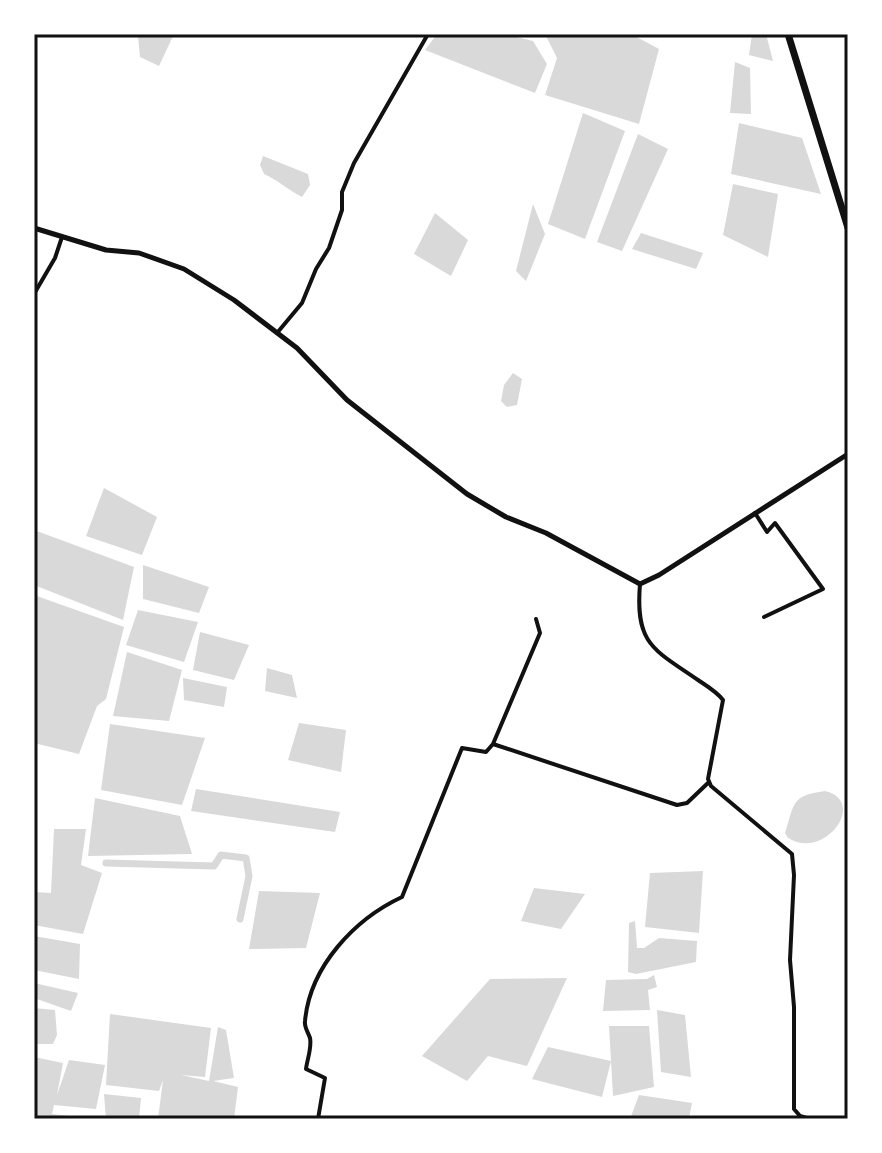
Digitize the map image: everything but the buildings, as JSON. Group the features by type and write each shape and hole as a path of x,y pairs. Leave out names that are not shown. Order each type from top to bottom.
{"highway":[{"path":"788,34 848,228"}],"street":[{"path":"277,333 302,303 316,269 329,248 342,210 342,192 354,163 428,34"},
{"path":"34,228 106,250 139,253 184,269 234,300 297,348 347,400 467,494 506,517 546,533 640,584"},
{"path":"34,294 55,258 62,237"},
{"path":"640,584 848,454"},
{"path":"755,513 767,532 775,523 823,589 764,617"},
{"path":"493,744 677,805 687,803 709,782 723,700 657,651 644,637 640,619 640,584"},
{"path":"318,1119 325,1078 306,1069 311,1041 304,1023 313,991 325,964 341,942 378,908 402,897 462,748 486,752 493,744 540,633 536,619"},
{"path":"709,782 789,850 793,859 790,960 794,1007 794,1109 800,1116 810,1119"}],"shaded area":[{"path":"133,34 174,34 159,66 140,57 138,36"},
{"path":"437,34 504,34 533,41 547,64 535,93 425,50"},
{"path":"545,34 631,34 659,49 639,124 545,95 557,58"},
{"path":"752,34 766,34 773,61 749,55"},
{"path":"735,62 750,68 751,114 730,113"},
{"path":"583,113 625,131 585,239 548,224"},
{"path":"739,123 802,138 821,194 731,174"},
{"path":"638,134 668,149 622,251 597,242"},
{"path":"263,156 308,174 310,185 302,197 264,174 260,165"},
{"path":"733,184 778,194 768,257 723,235"},
{"path":"533,204 545,234 526,281 516,271"},
{"path":"435,213 468,240 451,276 414,254"},
{"path":"641,233 703,253 696,269 632,249"},
{"path":"513,373 522,379 517,405 507,407 501,401 504,385"},
{"path":"104,488 157,517 142,555 86,536"},
{"path":"34,530 134,567 123,620 34,585"},
{"path":"143,565 209,587 199,613 143,599"},
{"path":"34,595 124,627 106,699 97,706 79,754 34,743"},
{"path":"138,610 198,622 184,662 126,645"},
{"path":"200,632 249,645 234,680 193,670"},
{"path":"127,652 182,670 169,721 113,716"},
{"path":"267,668 292,675 297,698 265,691"},
{"path":"183,678 227,687 224,707 184,700"},
{"path":"299,723 346,730 341,772 288,760"},
{"path":"110,724 205,738 182,805 101,790"},
{"path":"196,789 340,812 335,832 191,811"},
{"path":"825,791 837,797 843,806 836,827 815,842 802,843 788,838 785,833 796,802 806,795"},
{"path":"95,798 180,816 192,854 88,856"},
{"path":"54,829 86,829 81,865 102,873 83,934 34,925 34,892 51,893"},
{"path":"703,871 699,933 645,927 650,873"},
{"path":"534,888 585,894 561,929 521,921"},
{"path":"259,891 320,893 306,948 249,949"},
{"path":"635,921 637,948 644,948 659,938 697,941 696,962 636,974 628,972 629,923"},
{"path":"34,936 80,944 79,979 34,970"},
{"path":"654,975 657,987 648,990 650,1010 603,1011 606,980 647,979"},
{"path":"567,978 527,1066 488,1056 467,1081 422,1056 490,979"},
{"path":"34,983 78,993 71,1011 34,998"},
{"path":"34,1008 55,1010 57,1035 53,1044 34,1044"},
{"path":"657,1010 685,1015 691,1077 661,1072"},
{"path":"110,1014 211,1028 205,1077 181,1075 209,1081 218,1027 226,1030 234,1078 213,1081 238,1087 234,1119 158,1119 163,1080 159,1091 106,1085"},
{"path":"609,1026 649,1026 654,1087 613,1096"},
{"path":"548,1047 611,1061 602,1097 532,1079"},
{"path":"34,1057 63,1063 57,1095 69,1060 105,1065 96,1109 54,1105 52,1114 94,1119 34,1119"},
{"path":"104,1094 141,1098 139,1119 106,1119"},
{"path":"639,1095 692,1103 689,1119 630,1119"}],"waterway":[{"path":"106,863 214,866 221,855 246,858 249,876 240,919"}]}
